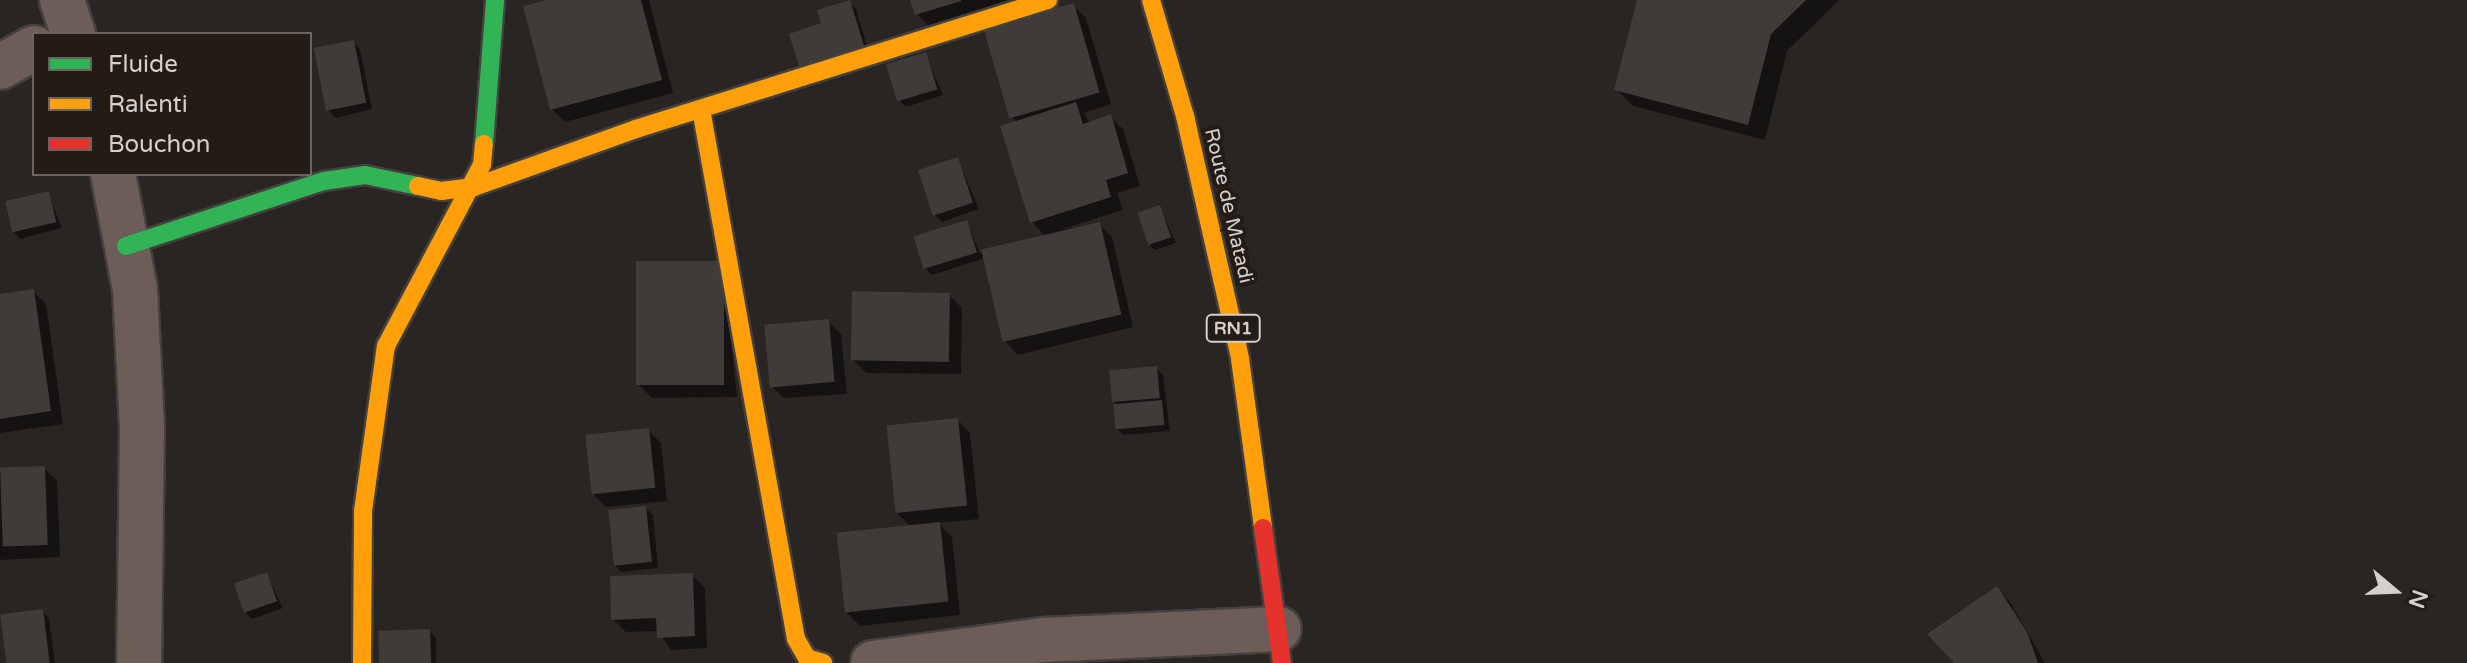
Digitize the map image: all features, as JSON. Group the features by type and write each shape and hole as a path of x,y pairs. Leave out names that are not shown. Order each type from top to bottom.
{"main road":[{"path":"362,663 363,511 386,346 474,187 489,112 495,0"},
{"path":"126,246 324,181 365,175 441,191 474,187 701,109 1048,0"},
{"name":"Route de Matadi","path":"1151,0 1185,116 1240,359 1281,646"},
{"path":"701,109 796,639 807,658 823,663"}],"street":[{"path":"0,67 32,47"},
{"path":"113,176 135,289 142,429 139,663"},
{"path":"873,663 1044,640 1281,646"}],"building":[{"path":"547,0 641,0 662,80 550,110 523,6"},
{"path":"850,0 865,49 800,69 789,34 821,23 817,10"},
{"path":"910,0 961,0 961,1 915,15"},
{"path":"1637,0 1806,0 1771,34 1748,125 1614,90"},
{"path":"1074,3 1100,92 1009,118 984,29"},
{"path":"354,40 366,103 326,111 314,48"},
{"path":"926,52 937,89 897,102 886,64"},
{"path":"1076,102 1083,124 1111,114 1128,173 1106,180 1111,197 1030,223 1000,126"},
{"path":"958,157 973,203 933,216 918,170"},
{"path":"49,191 56,222 12,232 5,201"},
{"path":"1160,205 1171,237 1148,245 1137,213"},
{"path":"967,220 977,253 923,269 913,236"},
{"path":"1100,222 1121,315 1002,342 981,249"},
{"path":"636,261 724,261 724,385 636,385"},
{"path":"34,289 51,411 0,419 0,294"},
{"path":"852,291 950,293 949,362 851,360"},
{"path":"829,319 834,382 770,387 764,325"},
{"path":"1157,366 1160,398 1112,402 1109,370"},
{"path":"1162,400 1164,425 1115,429 1113,404"},
{"path":"958,418 967,506 896,513 886,426"},
{"path":"649,428 655,488 592,494 585,435"},
{"path":"45,466 48,545 3,547 0,468"},
{"path":"646,506 652,562 614,566 608,510"},
{"path":"940,522 948,602 845,612 837,533"},
{"path":"267,572 277,601 244,613 234,583"},
{"path":"693,573 695,636 657,638 656,618 611,620 610,576"},
{"path":"1997,586 2027,632 2038,663 1954,663 1927,634"},
{"path":"43,609 50,663 6,663 0,614"},
{"path":"430,629 431,663 379,663 378,631"}],"traffic: fast":[{"path":"484,144 495,0"},
{"path":"126,246 324,181 365,175 418,186"}],"traffic: slow":[{"path":"418,186 441,191 474,187 636,129 1048,0"},
{"path":"1151,0 1185,116 1240,359 1263,528"},
{"path":"701,109 796,639 807,658 823,663"},
{"path":"362,663 363,511 386,346 482,165 484,144"}],"traffic: jam":[{"path":"1263,528 1282,663"}]}
